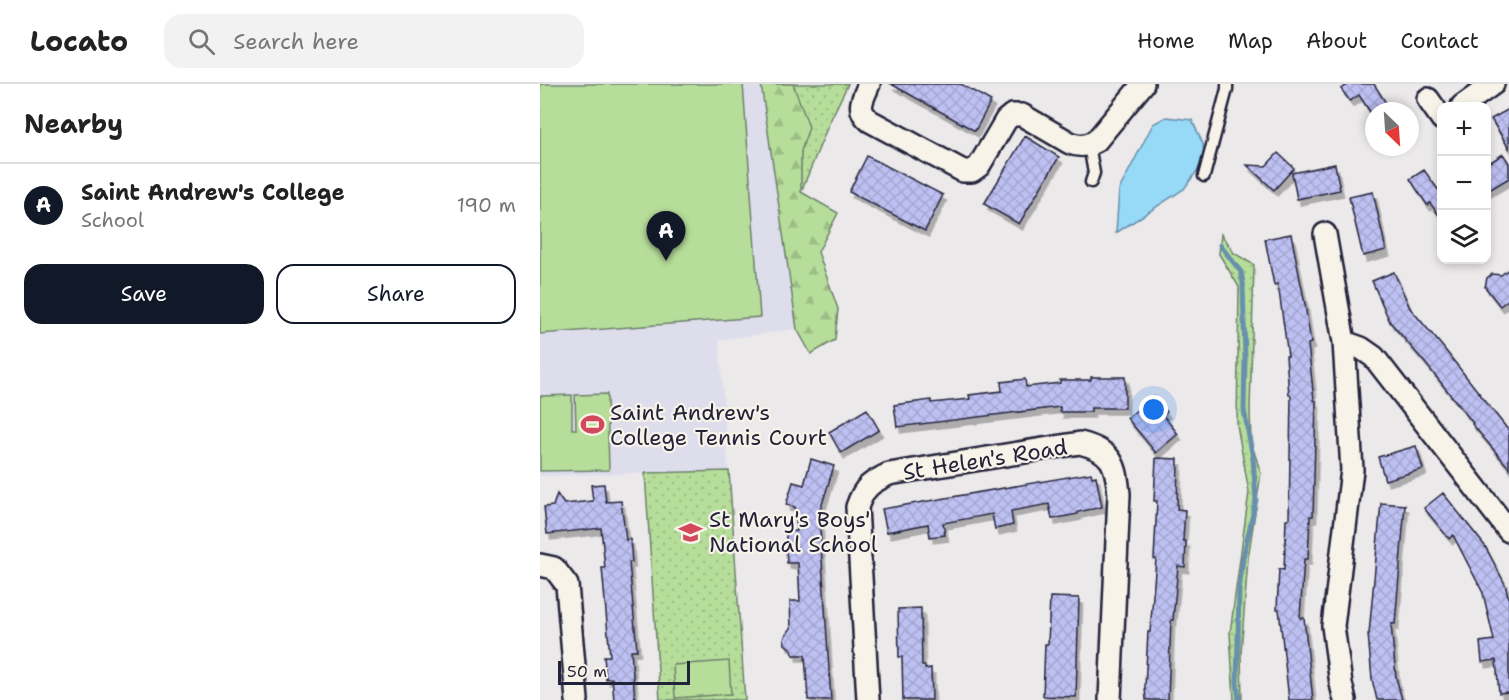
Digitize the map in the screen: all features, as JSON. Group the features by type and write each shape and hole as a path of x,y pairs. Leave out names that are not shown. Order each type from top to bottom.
{"street":[{"path":"869,84 861,105 864,117 963,171 972,171 979,166 1006,120 1012,115 1022,115 1070,143 1078,146 1089,145 1096,141 1143,84"},
{"path":"1468,102 1493,84"},
{"path":"1428,99 1437,112"},
{"path":"1325,234 1344,342 1352,470 1333,626 1345,700"},
{"path":"1344,342 1361,348 1374,357 1509,531"},
{"name":"St Helen's Road","path":"868,700 857,507 866,488 874,481 889,474 1080,443 1104,452 1112,460 1117,476 1119,494 1110,700"},
{"path":"540,565 554,568 567,585 577,700"}],"lane":[{"path":"1204,176 1227,84"},
{"path":"1089,145 1094,173 1091,182"}],"shaded area":[{"path":"540,84 761,84 777,195 808,327 719,340 745,700 660,700 645,473 540,476"}],"green space":[{"path":"540,84 743,84 760,317 540,334"},
{"path":"761,84 848,84 801,192"},
{"path":"761,84 793,84 809,127 801,151 801,192 838,213 818,252 838,309 835,340 811,354 797,329"},
{"path":"1221,234 1234,253 1254,265 1251,442 1261,473 1248,559 1241,653 1242,700 1234,700 1230,633 1249,492 1237,425 1239,287 1219,254"},
{"path":"607,394 609,470 540,471 540,396 572,395 572,429 576,429 575,395"},
{"name":"St Mary's Boys' National School","path":"729,471 745,700 660,700 645,473"},
{"path":"729,661 731,694 675,698 673,665"}],"water":[{"path":"1166,117 1192,120 1203,144 1204,161 1184,189 1116,233 1119,190 1153,124"}],"building":[{"path":"891,84 961,84 991,101 975,131"},
{"path":"1349,84 1374,84 1385,102 1365,102 1365,104 1359,95 1350,101 1341,89"},
{"path":"1509,109 1509,148 1491,119"},
{"path":"1025,136 1059,157 1019,224 984,204"},
{"path":"1278,153 1294,168 1274,190 1247,165 1266,166"},
{"path":"1503,154 1509,163 1509,178 1491,189 1491,162"},
{"path":"867,156 943,195 925,231 849,192"},
{"path":"1335,164 1340,190 1297,199 1292,173"},
{"path":"1424,170 1437,188 1437,212 1430,203 1427,205 1410,179"},
{"path":"1373,192 1386,250 1363,256 1349,197"},
{"path":"1291,234 1311,343 1308,344 1314,400 1316,401 1313,516 1310,516 1308,559 1304,559 1300,618 1304,618 1313,700 1289,700 1279,609 1277,609 1279,569 1284,570 1286,519 1289,519 1291,395 1289,395 1286,356 1288,356 1278,284 1274,285 1265,239"},
{"path":"1509,269 1509,299 1500,306 1485,287 1487,278 1492,274 1501,275"},
{"path":"1394,272 1410,308 1509,431 1509,468 1390,322 1372,281"},
{"path":"1091,377 1125,377 1125,408 1091,408 1091,412 1060,412 1060,407 897,427 894,405 931,400 931,403 970,399 969,395 1002,391 1001,382 1025,379 1026,387 1060,383 1060,380 1091,380"},
{"path":"1154,396 1167,412 1163,415 1178,434 1156,453 1127,418"},
{"path":"867,409 879,430 841,453 829,432"},
{"path":"1416,446 1423,469 1385,480 1378,457"},
{"path":"1156,458 1178,459 1177,509 1185,510 1183,541 1186,541 1185,567 1178,566 1173,620 1171,620 1168,700 1146,700 1145,687 1156,559 1154,559 1157,501 1154,501"},
{"path":"811,459 834,466 819,514 831,700 808,700 805,655 793,655 784,640 791,628 790,601 800,601 798,563 787,563 786,549 786,532 797,531 795,507 786,505 793,482 804,485"},
{"path":"1091,473 1092,477 1096,476 1102,507 1078,512 1078,514 1052,519 1049,504 1011,511 1013,525 995,529 992,514 943,523 945,535 930,537 928,524 887,532 882,509"},
{"path":"604,484 606,502 621,501 626,540 630,539 632,562 629,562 637,650 631,650 635,700 614,700 612,678 606,679 604,656 610,656 602,568 605,568 601,528 547,534 544,507 553,506 557,494 564,504 593,501 591,485"},
{"path":"1443,493 1485,546 1505,584 1509,600 1509,692 1499,693 1496,660 1482,662 1480,642 1494,640 1483,593 1453,535 1449,539 1424,508"},
{"path":"1381,503 1405,505 1395,624 1391,624 1396,677 1402,700 1377,700 1372,679 1368,634"},
{"path":"1050,597 1079,598 1076,697 1043,696"},
{"path":"921,608 922,666 925,666 925,669 931,668 932,700 903,700 898,609"}],"waterway":[{"path":"1220,245 1241,272 1243,283 1244,410 1253,458 1256,500 1243,558 1239,591 1237,683 1239,700"}],"place":[{"name":"Saint Andrew's College","path":"666,261"},
{"name":"Saint Andrew's College Tennis Court","path":"592,425"},
{"name":"St Mary's Boys' National School","path":"691,532"}]}
